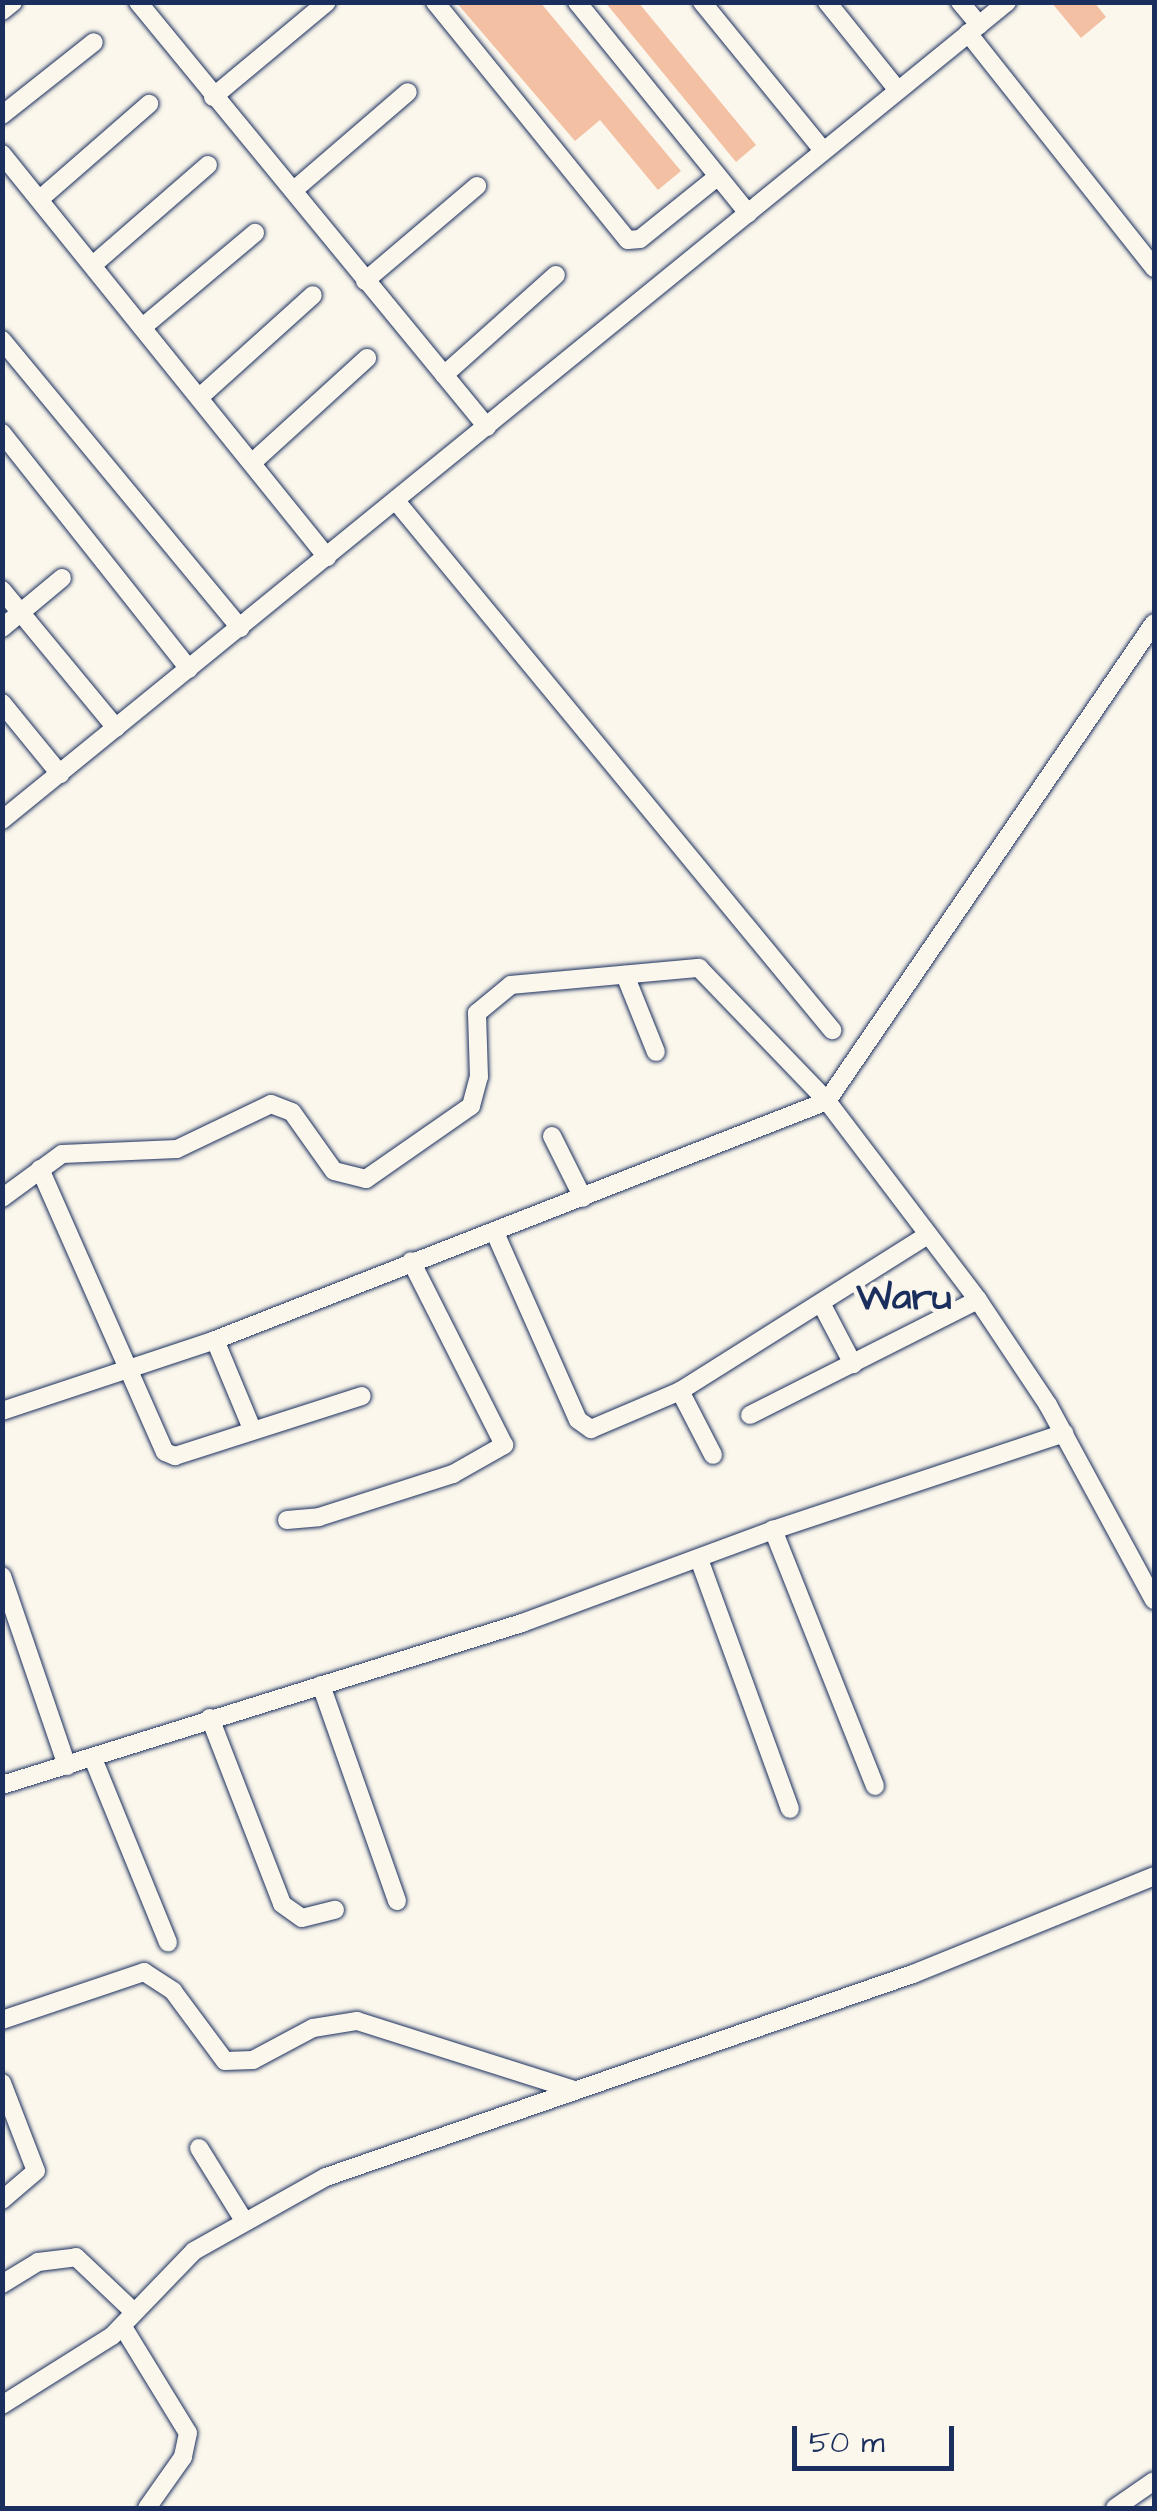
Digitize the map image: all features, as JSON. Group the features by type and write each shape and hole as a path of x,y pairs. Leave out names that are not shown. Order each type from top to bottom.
{"street":[{"path":"2,11 13,2"},
{"path":"213,97 326,2"},
{"path":"435,2 628,240 640,239 716,176"},
{"path":"576,2 748,213"},
{"path":"702,2 822,150"},
{"path":"828,2 898,89"},
{"path":"960,2 974,29 1154,268"},
{"path":"2,820 1007,2"},
{"path":"142,4 213,97 487,427"},
{"path":"2,115 94,42"},
{"path":"294,190 408,92"},
{"path":"40,199 148,104"},
{"path":"2,154 202,395 327,557"},
{"path":"94,264 208,165"},
{"path":"365,281 477,186"},
{"path":"144,326 255,234"},
{"path":"444,375 556,274"},
{"path":"202,395 314,295"},
{"path":"2,340 240,628"},
{"path":"254,461 367,358"},
{"path":"2,433 189,669"},
{"path":"396,501 832,1030"},
{"path":"2,628 62,578"},
{"path":"2,590 116,728"},
{"path":"2,1410 215,1340 411,1262 496,1234 827,1101 1154,622"},
{"path":"2,702 60,774"},
{"path":"2,1198 40,1169 76,1150 177,1150 271,1104 292,1112 334,1171 366,1179 471,1106 479,1077 474,1025 483,1005 510,985 705,970 827,1101 978,1300 1057,1419 1152,1595"},
{"path":"625,975 656,1052"},
{"path":"552,1136 583,1198"},
{"path":"40,1169 130,1370 155,1439 170,1456 362,1396"},
{"path":"496,1234 581,1424 602,1428 680,1390 822,1305 928,1235"},
{"path":"287,1520 319,1517 453,1474 504,1445 411,1262"},
{"path":"750,1415 978,1300"},
{"path":"822,1305 854,1364"},
{"path":"215,1340 252,1429"},
{"path":"680,1390 712,1455"},
{"path":"2,1785 94,1761 210,1718 699,1559 1057,1419"},
{"path":"773,1530 875,1786"},
{"path":"699,1559 790,1809"},
{"path":"2,1576 67,1766"},
{"path":"320,1684 396,1901"},
{"path":"210,1718 282,1904 302,1918 335,1910"},
{"path":"94,1761 168,1942"},
{"path":"2,2405 128,2320 182,2260 243,2219 326,2177 913,1974 1154,1876"},
{"path":"2,2020 144,1972 173,1991 225,2061 254,2060 314,2028 358,2021 572,2089"},
{"path":"2,2083 36,2171 2,2200"},
{"path":"199,2148 243,2219"},
{"path":"3,2282 38,2262 76,2257 128,2320 188,2433 187,2450 147,2508"},
{"path":"1115,2508 1154,2481"}],"building":[{"path":"456,2 540,2 681,171 658,190 600,120 575,141"},
{"path":"605,2 638,2 756,145 736,162"},
{"path":"1051,2 1094,2 1106,17 1081,38"}],"district":[{"name":"Waru","path":"904,1299"}]}
